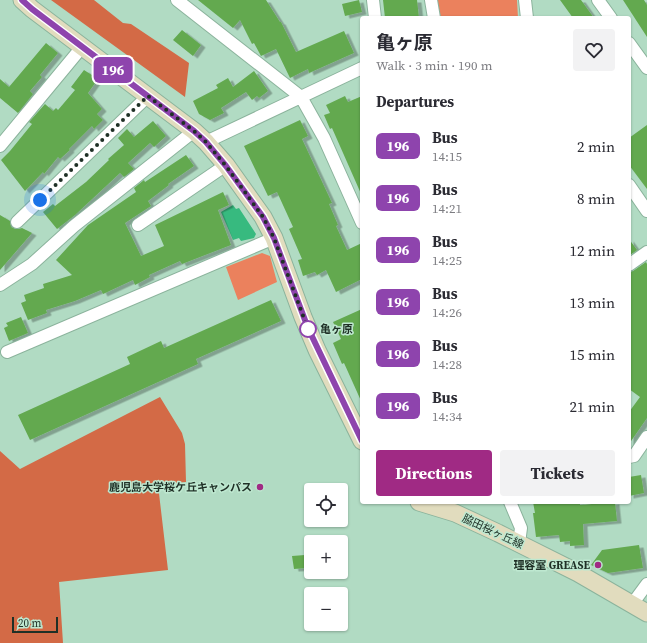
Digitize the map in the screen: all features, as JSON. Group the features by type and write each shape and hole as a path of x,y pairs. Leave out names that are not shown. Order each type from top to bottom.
{"street":[{"path":"22,0 200,136 226,166 263,217 274,238 303,317 360,437"},
{"path":"177,0 301,97 324,138 360,219"},
{"path":"373,0 375,16"},
{"path":"431,0 434,16"},
{"path":"525,0 527,16"},
{"path":"598,0 610,16"},
{"path":"631,46 647,68"},
{"path":"0,146 82,47"},
{"path":"0,285 32,264 74,226 200,136 301,97 360,69"},
{"path":"17,222 148,96"},
{"path":"138,225 226,166"},
{"path":"631,188 647,211"},
{"path":"7,352 274,238"},
{"path":"631,264 647,252"},
{"path":"631,457 634,456 647,437"},
{"name":"脇田桜ヶ丘線","path":"426,504 455,513 519,543 578,573 640,608"},
{"path":"511,504 521,528 519,543"},
{"path":"640,608 647,584"}],"shaded area":[{"path":"51,0 94,0 123,23 131,24 189,63 185,97"},
{"path":"437,0 517,0 518,16 441,16"},
{"path":"233,205 236,209 239,208 256,234 254,238 241,241 239,238 233,240 221,212"},
{"path":"262,253 270,256 277,282 238,300 226,267"},
{"path":"160,397 182,433 185,444 186,482 158,485 168,570 59,582 63,643 0,643 0,451 20,469"}],"building":[{"path":"198,0 266,0 281,22 296,52 344,31 354,53 309,73 308,69 290,78 276,49 261,56 254,43 252,44 240,20 233,28"},
{"path":"359,0 362,12 345,16 342,4"},
{"path":"383,0 417,0 419,16 385,16"},
{"path":"560,0 581,0 593,16 572,16"},
{"path":"623,0 644,0 647,5 647,37"},
{"path":"182,30 201,45 193,56 173,40"},
{"path":"46,43 58,53 40,75 42,77 30,91 33,94 18,113 0,98 0,79 9,87"},
{"path":"84,70 98,79 88,93 102,109 97,114 103,120 94,129 92,126 69,149 70,150 60,159 58,157 44,174 43,172 25,191 1,160 32,124 29,122 45,104 53,111 56,108 58,110 75,90 71,87"},
{"path":"254,71 268,91 259,98 257,96 252,100 246,92 221,108 224,113 210,120 199,114 193,101 218,88 216,85 228,78 233,87"},
{"path":"345,96 348,102 360,97 360,191 332,128 330,129 324,115 330,113 326,105"},
{"path":"300,120 308,136 302,139 332,203 329,204 338,225 336,226 347,250 360,244 360,280 336,292 326,270 317,275 315,272 303,276 298,260 302,259 289,229 293,227 277,192 268,196 244,146"},
{"path":"153,121 166,136 154,147 150,143 128,163 134,169 124,177 120,173 75,215 57,229 43,212 53,204 55,206 86,182 109,160 108,159 124,145 118,138 127,129 134,137"},
{"path":"647,125 647,189 631,168 631,137"},
{"path":"186,155 194,166 168,184 169,185 148,201 151,206 125,223 141,256 164,246 155,225 223,192 229,205 218,210 231,245 182,264 180,261 149,275 150,277 135,285 133,280 103,294 101,290 75,301 46,310 47,313 28,320 21,303 26,301 24,295 44,288 43,284 72,275 56,260 88,225 136,192 134,188 144,180 145,182"},
{"path":"0,215 10,221 11,227 15,229 22,228 32,233 0,270"},
{"path":"631,242 637,250 631,254"},
{"path":"646,262 647,418 631,441 631,409 640,397 631,390 631,272"},
{"path":"271,300 281,321 196,359 198,364 30,440 18,415 130,364 127,357 161,341 164,348"},
{"path":"360,310 360,399 333,343 341,339 333,322"},
{"path":"21,317 28,333 9,341 4,328 8,326 6,323"},
{"path":"641,475 644,493 631,496 631,477"},
{"path":"533,504 615,504 617,521 583,524 584,545 570,546 570,541 560,542 559,535 536,537 533,513 535,513"},
{"path":"639,545 643,568 608,573 591,565 602,550"},
{"path":"304,555 304,568 294,569 292,556"}],"bus line":[{"name":"196","path":"22,0 194,131 206,142 226,166 263,217 274,238 303,317 360,437"}],"place":[{"name":"亀ヶ原","path":"308,329"},
{"name":"鹿児島大学桜ケ丘キャンパス","path":"260,487"},
{"name":"理容室 GREASE","path":"598,565"}],"route":[{"path":"40,200 148,96 206,142 226,166 263,217 274,238 308,329"}]}
